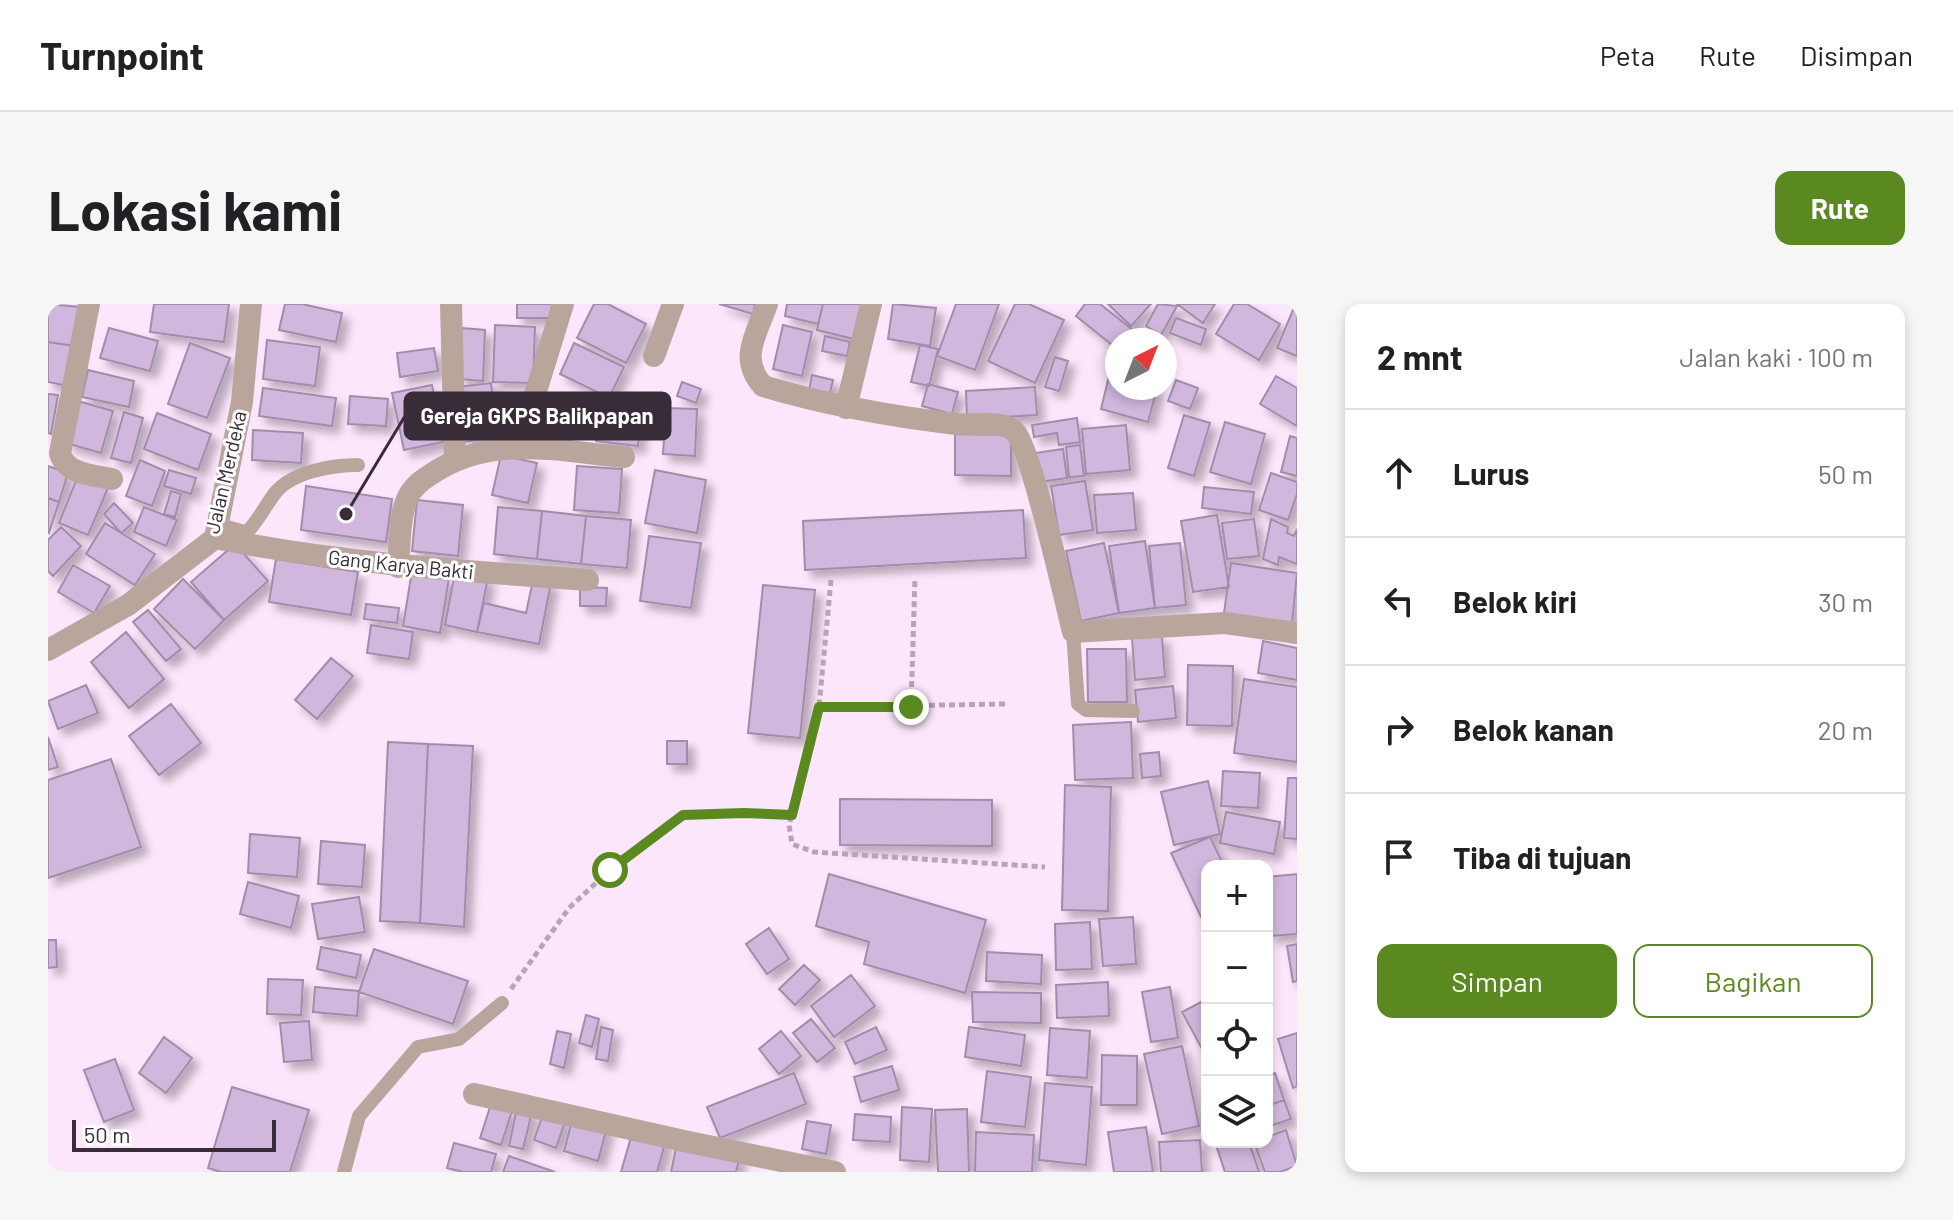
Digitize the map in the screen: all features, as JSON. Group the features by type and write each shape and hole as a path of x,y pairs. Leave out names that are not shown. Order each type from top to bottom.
{"street":[{"path":"89,304 60,453 62,463 69,468 112,479"},
{"name":"Jalan Merdeka","path":"48,650 128,605 216,531 242,402 251,304"},
{"path":"451,304 455,459"},
{"path":"514,447 529,414 563,304"},
{"path":"654,356 673,304"},
{"path":"767,304 749,363 763,386 846,408 960,424 1006,425 1016,433 1029,463 1073,632 1225,623 1297,633"},
{"path":"846,408 871,304"},
{"path":"398,567 403,511 408,497 421,481 455,459 514,447 624,457"},
{"name":"Gang Karya Bakti","path":"216,531 274,550 398,567 588,580"},
{"path":"474,1094 835,1172"}],"lane":[{"path":"216,531 249,530 282,486 323,467 358,465"},
{"path":"1073,632 1078,704 1086,710 1133,711"},
{"path":"344,1172 359,1116 418,1047 459,1039 502,1003"}],"path":[{"path":"911,707 915,578"},
{"path":"831,580 819,707 789,825 792,844 814,852 1045,867"},
{"path":"819,707 1006,704"},
{"path":"502,1003 569,908 610,870 683,815 792,815"}],"building":[{"path":"48,304 80,307 75,346 48,342"},
{"path":"154,304 229,304 224,342 150,332"},
{"path":"285,304 302,304 342,313 336,342 279,330"},
{"path":"517,304 552,304 553,318 517,318"},
{"path":"594,304 608,304 646,324 626,363 577,338"},
{"path":"719,304 755,304 753,314"},
{"path":"787,304 823,304 818,324 785,316"},
{"path":"823,304 862,304 854,339 817,330"},
{"path":"893,304 936,308 930,346 888,339"},
{"path":"956,304 999,304 975,370 937,356"},
{"path":"1015,304 1029,304 1064,320 1035,383 988,361"},
{"path":"1085,304 1100,304 1130,328 1105,328 1105,339 1076,316"},
{"path":"1108,304 1151,304 1131,326"},
{"path":"1158,304 1177,306 1165,328 1146,326"},
{"path":"1177,304 1215,304 1203,323"},
{"path":"1234,304 1247,304 1280,324 1259,360 1216,334"},
{"path":"1297,306 1297,356 1277,348"},
{"path":"1176,318 1206,329 1201,345 1177,336 1177,328 1172,328"},
{"path":"495,325 535,327 533,383 493,382"},
{"path":"783,325 812,332 802,376 773,369"},
{"path":"109,328 158,341 150,371 100,358"},
{"path":"462,328 485,330 483,381 459,379"},
{"path":"825,336 850,342 847,356 822,351"},
{"path":"267,340 320,347 315,386 263,379"},
{"path":"48,342 75,346 69,386 48,382"},
{"path":"190,343 230,358 207,418 168,404"},
{"path":"574,343 624,367 609,398 560,374"},
{"path":"920,345 938,349 929,386 911,382"},
{"path":"434,348 438,371 400,377 397,353"},
{"path":"1055,357 1068,361 1059,391 1045,387"},
{"path":"88,370 134,381 129,407 82,397"},
{"path":"812,375 833,380 828,401 808,396"},
{"path":"1276,376 1297,388 1297,426 1260,404"},
{"path":"1177,380 1198,388 1190,409 1168,401 1177,400"},
{"path":"682,382 701,389 696,403 677,396"},
{"path":"491,383 498,437 464,442 457,387"},
{"path":"928,384 958,392 952,414 922,406"},
{"path":"432,385 443,442 404,450 392,393"},
{"path":"1035,387 1037,415 967,419 966,391"},
{"path":"263,388 336,398 332,426 259,416"},
{"path":"1105,393 1105,400 1154,400 1148,422 1101,409"},
{"path":"48,394 58,395 51,434 48,433"},
{"path":"350,396 388,399 386,426 348,424"},
{"path":"600,400 642,404 638,446 596,441"},
{"path":"78,401 113,411 101,453 66,443"},
{"path":"666,408 697,409 695,456 663,454"},
{"path":"124,412 143,418 131,463 111,458"},
{"path":"157,413 211,434 198,470 144,449"},
{"path":"1184,415 1210,423 1194,476 1168,468"},
{"path":"1077,418 1080,442 1059,445 1057,433 1034,437 1032,425"},
{"path":"1225,422 1265,434 1251,484 1210,472"},
{"path":"1126,425 1130,470 1086,474 1082,429"},
{"path":"253,430 303,433 301,463 252,460"},
{"path":"955,434 1011,435 1011,476 955,475"},
{"path":"1290,436 1297,438 1297,476 1281,472"},
{"path":"1080,445 1084,476 1069,477 1066,447"},
{"path":"1063,449 1067,478 1040,482 1035,453"},
{"path":"501,455 537,463 528,503 492,495"},
{"path":"140,460 165,471 152,506 126,496"},
{"path":"48,466 68,473 59,502 48,498"},
{"path":"577,466 622,469 619,513 574,510"},
{"path":"169,470 196,478 191,494 164,486"},
{"path":"655,470 706,480 697,533 645,523"},
{"path":"1271,473 1297,482 1297,494 1288,520 1259,510"},
{"path":"78,476 108,488 88,535 59,523"},
{"path":"1085,481 1093,530 1059,535 1051,486"},
{"path":"306,486 392,499 386,542 301,530"},
{"path":"1204,487 1254,492 1251,514 1202,508"},
{"path":"171,491 181,494 175,517 164,514"},
{"path":"1133,493 1136,530 1097,533 1094,495"},
{"path":"48,498 59,502 49,533 48,532"},
{"path":"417,500 463,505 458,556 412,551"},
{"path":"114,503 133,523 121,533 104,514"},
{"path":"144,507 177,520 166,546 134,532"},
{"path":"498,507 542,511 537,559 494,554"},
{"path":"1023,510 1026,558 805,570 803,521"},
{"path":"542,511 586,516 581,564 537,559"},
{"path":"1217,515 1229,587 1193,592 1181,521"},
{"path":"586,516 631,520 627,568 581,564"},
{"path":"1254,519 1259,556 1227,559 1222,523"},
{"path":"1271,519 1288,527 1287,533 1294,536 1297,529 1297,564 1279,557 1278,565 1263,559"},
{"path":"105,523 155,554 135,585 86,554"},
{"path":"61,527 81,546 53,576 48,571 48,540"},
{"path":"649,536 701,543 691,608 640,601"},
{"path":"1145,541 1155,608 1119,613 1109,546"},
{"path":"1104,543 1119,613 1081,621 1066,551"},
{"path":"1180,543 1186,605 1155,608 1149,546"},
{"path":"235,544 268,581 224,620 191,582"},
{"path":"276,559 358,572 351,615 269,602"},
{"path":"1231,563 1297,573 1292,623 1224,613"},
{"path":"73,565 110,586 94,613 58,592"},
{"path":"412,571 449,578 440,633 403,626"},
{"path":"455,572 488,578 477,632 445,625"},
{"path":"183,579 224,620 195,649 154,609"},
{"path":"533,580 551,583 539,644 477,632 484,603 526,613"},
{"path":"763,585 815,590 800,738 748,733"},
{"path":"580,587 607,588 606,606 580,606"},
{"path":"366,604 399,608 397,623 364,619"},
{"path":"148,610 181,649 166,661 133,622"},
{"path":"371,625 413,632 409,659 367,653"},
{"path":"126,632 164,679 129,708 91,662"},
{"path":"1162,636 1165,677 1135,680 1132,638"},
{"path":"1263,641 1297,648 1297,680 1258,673"},
{"path":"1087,649 1126,649 1127,702 1088,702"},
{"path":"331,658 353,676 317,719 295,700"},
{"path":"1188,665 1233,666 1232,726 1187,725"},
{"path":"1244,679 1297,687 1297,762 1234,753"},
{"path":"86,685 98,713 58,729 48,701"},
{"path":"1173,686 1176,718 1138,722 1135,690"},
{"path":"171,704 201,743 159,775 129,736"},
{"path":"1131,722 1133,778 1075,780 1073,725"},
{"path":"48,737 58,767 48,770"},
{"path":"667,741 687,741 687,764 667,764"},
{"path":"388,742 428,744 420,923 380,921"},
{"path":"428,744 473,746 464,927 420,923"},
{"path":"1159,752 1161,776 1142,778 1140,754"},
{"path":"111,759 141,847 48,878 48,780"},
{"path":"1223,771 1260,773 1258,808 1221,806"},
{"path":"1288,778 1297,778 1297,839 1284,838"},
{"path":"1208,781 1220,834 1174,845 1161,792"},
{"path":"1065,785 1111,787 1108,911 1062,910"},
{"path":"840,799 992,800 992,846 840,845"},
{"path":"1226,812 1280,822 1274,854 1220,843"},
{"path":"250,834 300,838 297,877 248,873"},
{"path":"1210,837 1221,860 1201,860 1201,917 1171,853"},
{"path":"321,841 365,845 362,887 318,884"},
{"path":"829,874 986,920 965,993 864,964 869,942 816,926"},
{"path":"1297,874 1297,934 1273,936 1273,876"},
{"path":"248,882 299,896 291,928 240,914"},
{"path":"359,897 365,932 318,939 312,904"},
{"path":"1133,917 1136,964 1103,966 1099,919"},
{"path":"1090,922 1092,969 1056,970 1055,924"},
{"path":"769,928 789,959 767,974 746,944"},
{"path":"48,940 56,940 57,967 48,968"},
{"path":"1297,944 1297,981 1293,982 1287,946"},
{"path":"321,947 361,955 356,978 317,969"},
{"path":"374,949 468,981 453,1024 359,992"},
{"path":"987,952 1042,955 1041,984 986,981"},
{"path":"804,965 820,980 795,1005 779,989"},
{"path":"851,975 875,1006 834,1037 811,1006"},
{"path":"268,979 303,980 301,1015 267,1014"},
{"path":"1108,982 1109,1016 1057,1018 1056,985"},
{"path":"315,987 359,991 357,1016 313,1012"},
{"path":"1170,987 1178,1038 1151,1042 1142,992"},
{"path":"972,992 1041,993 1041,1023 973,1022"},
{"path":"1201,1002 1201,1047 1182,1012"},
{"path":"586,1015 599,1019 592,1047 579,1043"},
{"path":"811,1019 835,1048 817,1062 793,1033"},
{"path":"309,1021 312,1060 284,1062 280,1023"},
{"path":"601,1027 613,1030 608,1061 596,1059"},
{"path":"876,1027 887,1050 855,1064 845,1042"},
{"path":"969,1027 1025,1035 1021,1066 965,1057"},
{"path":"1050,1028 1090,1031 1087,1078 1047,1075"},
{"path":"557,1031 571,1034 564,1068 550,1064"},
{"path":"781,1031 801,1056 779,1074 759,1049"},
{"path":"1297,1033 1297,1086 1293,1088 1278,1039"},
{"path":"164,1037 192,1058 166,1093 139,1073"},
{"path":"1182,1046 1199,1126 1162,1134 1144,1054"},
{"path":"1102,1055 1137,1056 1137,1105 1101,1105"},
{"path":"115,1059 134,1110 104,1122 84,1070"},
{"path":"892,1066 899,1090 861,1102 854,1077"},
{"path":"987,1071 1031,1077 1025,1127 981,1122"},
{"path":"794,1073 806,1104 720,1138 707,1107"},
{"path":"1273,1076 1284,1100 1273,1104"},
{"path":"1045,1083 1092,1087 1086,1165 1039,1160"},
{"path":"232,1087 309,1110 290,1172 221,1172 208,1168"},
{"path":"1284,1100 1291,1119 1273,1125 1273,1104"},
{"path":"491,1104 512,1111 501,1145 480,1138"},
{"path":"902,1107 932,1109 929,1162 900,1160"},
{"path":"517,1108 532,1112 523,1149 509,1146"},
{"path":"967,1109 969,1172 938,1172 935,1110"},
{"path":"544,1111 566,1119 556,1148 534,1140"},
{"path":"855,1114 891,1117 890,1142 853,1140"},
{"path":"573,1117 607,1127 598,1161 564,1151"},
{"path":"807,1121 831,1125 826,1154 802,1149"},
{"path":"1146,1127 1153,1172 1114,1172 1108,1132"},
{"path":"633,1130 666,1140 657,1172 621,1172"},
{"path":"1286,1130 1297,1166 1280,1172 1265,1172 1256,1148 1273,1148 1273,1135"},
{"path":"976,1132 1034,1135 1032,1172 975,1172"},
{"path":"1200,1140 1202,1172 1161,1172 1159,1142"},
{"path":"454,1143 496,1154 491,1172 463,1172 447,1168"},
{"path":"677,1143 740,1156 736,1172 671,1172"},
{"path":"1217,1148 1251,1148 1259,1172 1225,1172"},
{"path":"509,1156 555,1172 503,1172"}],"place":[{"name":"Gereja GKPS Balikpapan","path":"346,514"}],"route":[{"path":"610,870 683,815 792,815 819,707 911,707"}]}
